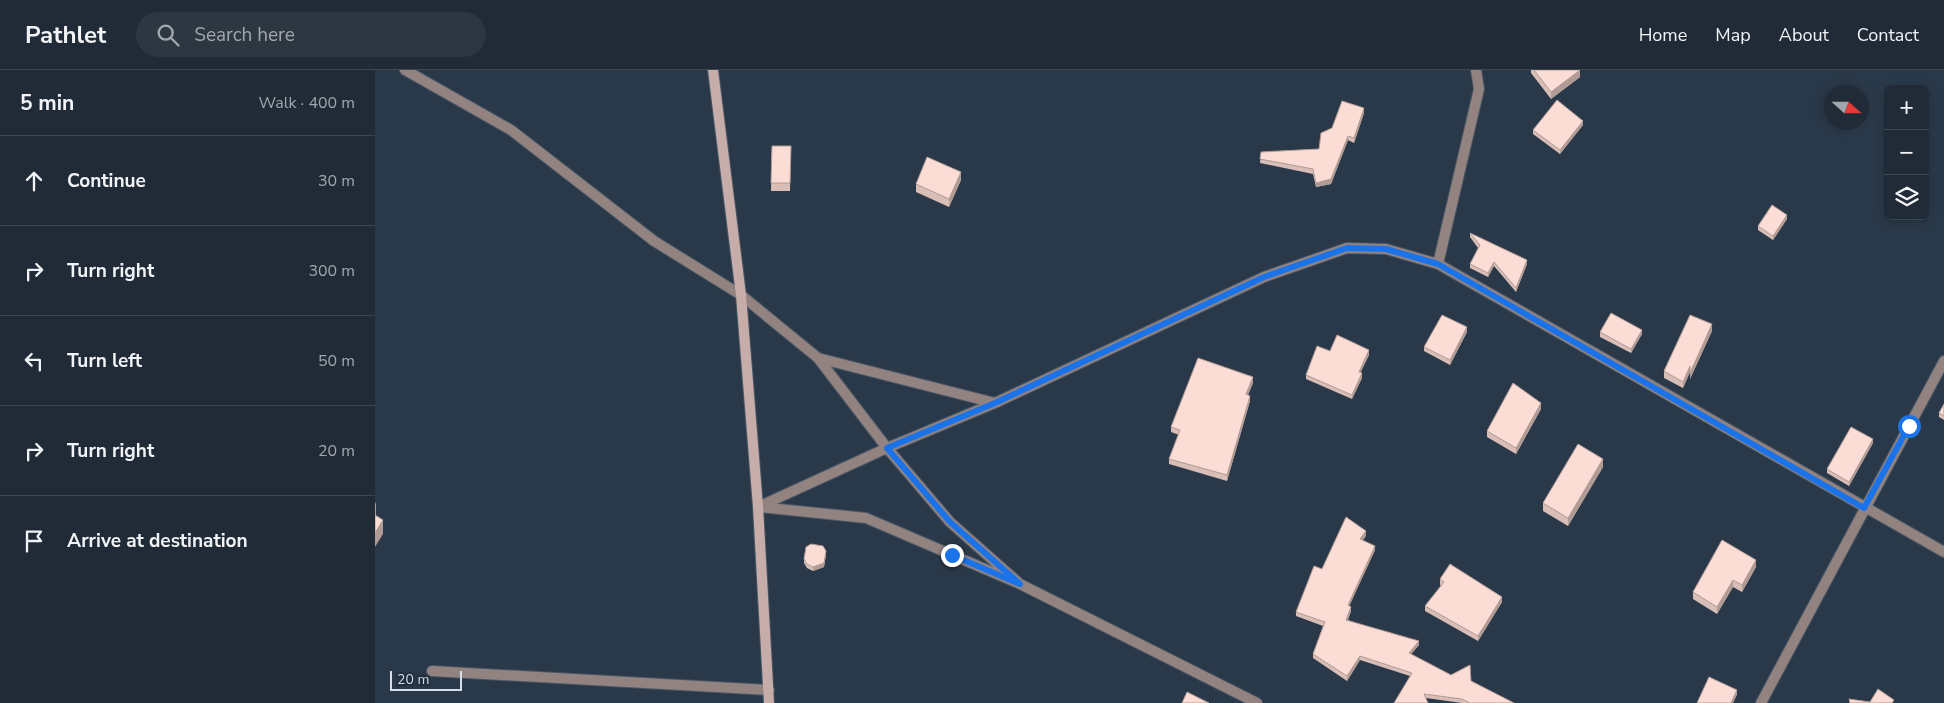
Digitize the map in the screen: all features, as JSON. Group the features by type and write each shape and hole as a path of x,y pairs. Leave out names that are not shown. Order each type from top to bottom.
{"main road":[{"path":"713,70 741,295 758,507 769,703"}],"street":[{"path":"405,70 511,130 654,241 741,295 818,358 887,448 950,522 1020,584"},
{"path":"1438,264 1479,89 1475,70"},
{"path":"758,507 887,448 995,403 1264,277 1347,248 1386,249 1438,264 1944,552"},
{"path":"818,358 995,403"},
{"path":"1761,703 1944,361"},
{"path":"758,507 866,518 1020,584 1257,703"},
{"path":"432,671 769,690"}],"building":[{"path":"1534,70 1580,70 1551,92"},
{"path":"1557,100 1583,121 1560,150 1533,130"},
{"path":"1342,101 1364,108 1354,138 1348,136 1331,179 1316,183 1313,169 1260,159 1261,152 1319,149 1321,133 1332,128"},
{"path":"772,146 791,146 790,183 771,183"},
{"path":"927,157 961,172 949,199 916,184"},
{"path":"1772,205 1787,215 1773,236 1758,226"},
{"path":"1470,233 1527,260 1516,288 1494,262 1488,273 1470,264 1480,245"},
{"path":"1611,313 1642,330 1631,349 1600,332"},
{"path":"1442,315 1467,327 1450,360 1424,347"},
{"path":"1690,315 1712,324 1690,373 1690,366 1683,382 1664,371"},
{"path":"1337,335 1369,350 1359,372 1362,373 1352,395 1306,375 1317,346 1330,351"},
{"path":"1198,358 1253,377 1246,394 1250,396 1227,475 1169,459 1180,430 1171,427"},
{"path":"1513,383 1541,403 1516,448 1487,431"},
{"path":"1944,404 1944,416 1939,413"},
{"path":"1851,427 1873,439 1849,482 1827,469"},
{"path":"1578,444 1603,459 1568,518 1543,503"},
{"path":"375,515 383,520 375,533"},
{"path":"1346,517 1366,531 1360,539 1375,546 1348,605 1351,607 1346,620 1419,641 1409,653 1451,675 1470,665 1471,681 1514,703 1470,703 1462,699 1424,694 1428,703 1394,703 1412,673 1360,656 1347,676 1313,654 1325,622 1296,612 1314,566 1322,569"},
{"path":"1722,540 1756,560 1742,585 1733,580 1717,607 1693,592"},
{"path":"811,544 823,546 826,551 824,563 813,567 807,564 804,559 806,547"},
{"path":"1450,564 1502,597 1478,636 1425,606 1444,582 1440,579"},
{"path":"1709,677 1737,690 1731,703 1697,703"},
{"path":"1878,689 1894,700 1892,703 1850,703 1849,699 1870,702"},
{"path":"1187,692 1209,703 1182,703"}],"route":[{"path":"952,555 1020,584 950,522 887,448 995,403 1264,277 1347,248 1386,249 1438,264 1864,508 1909,426"}]}
